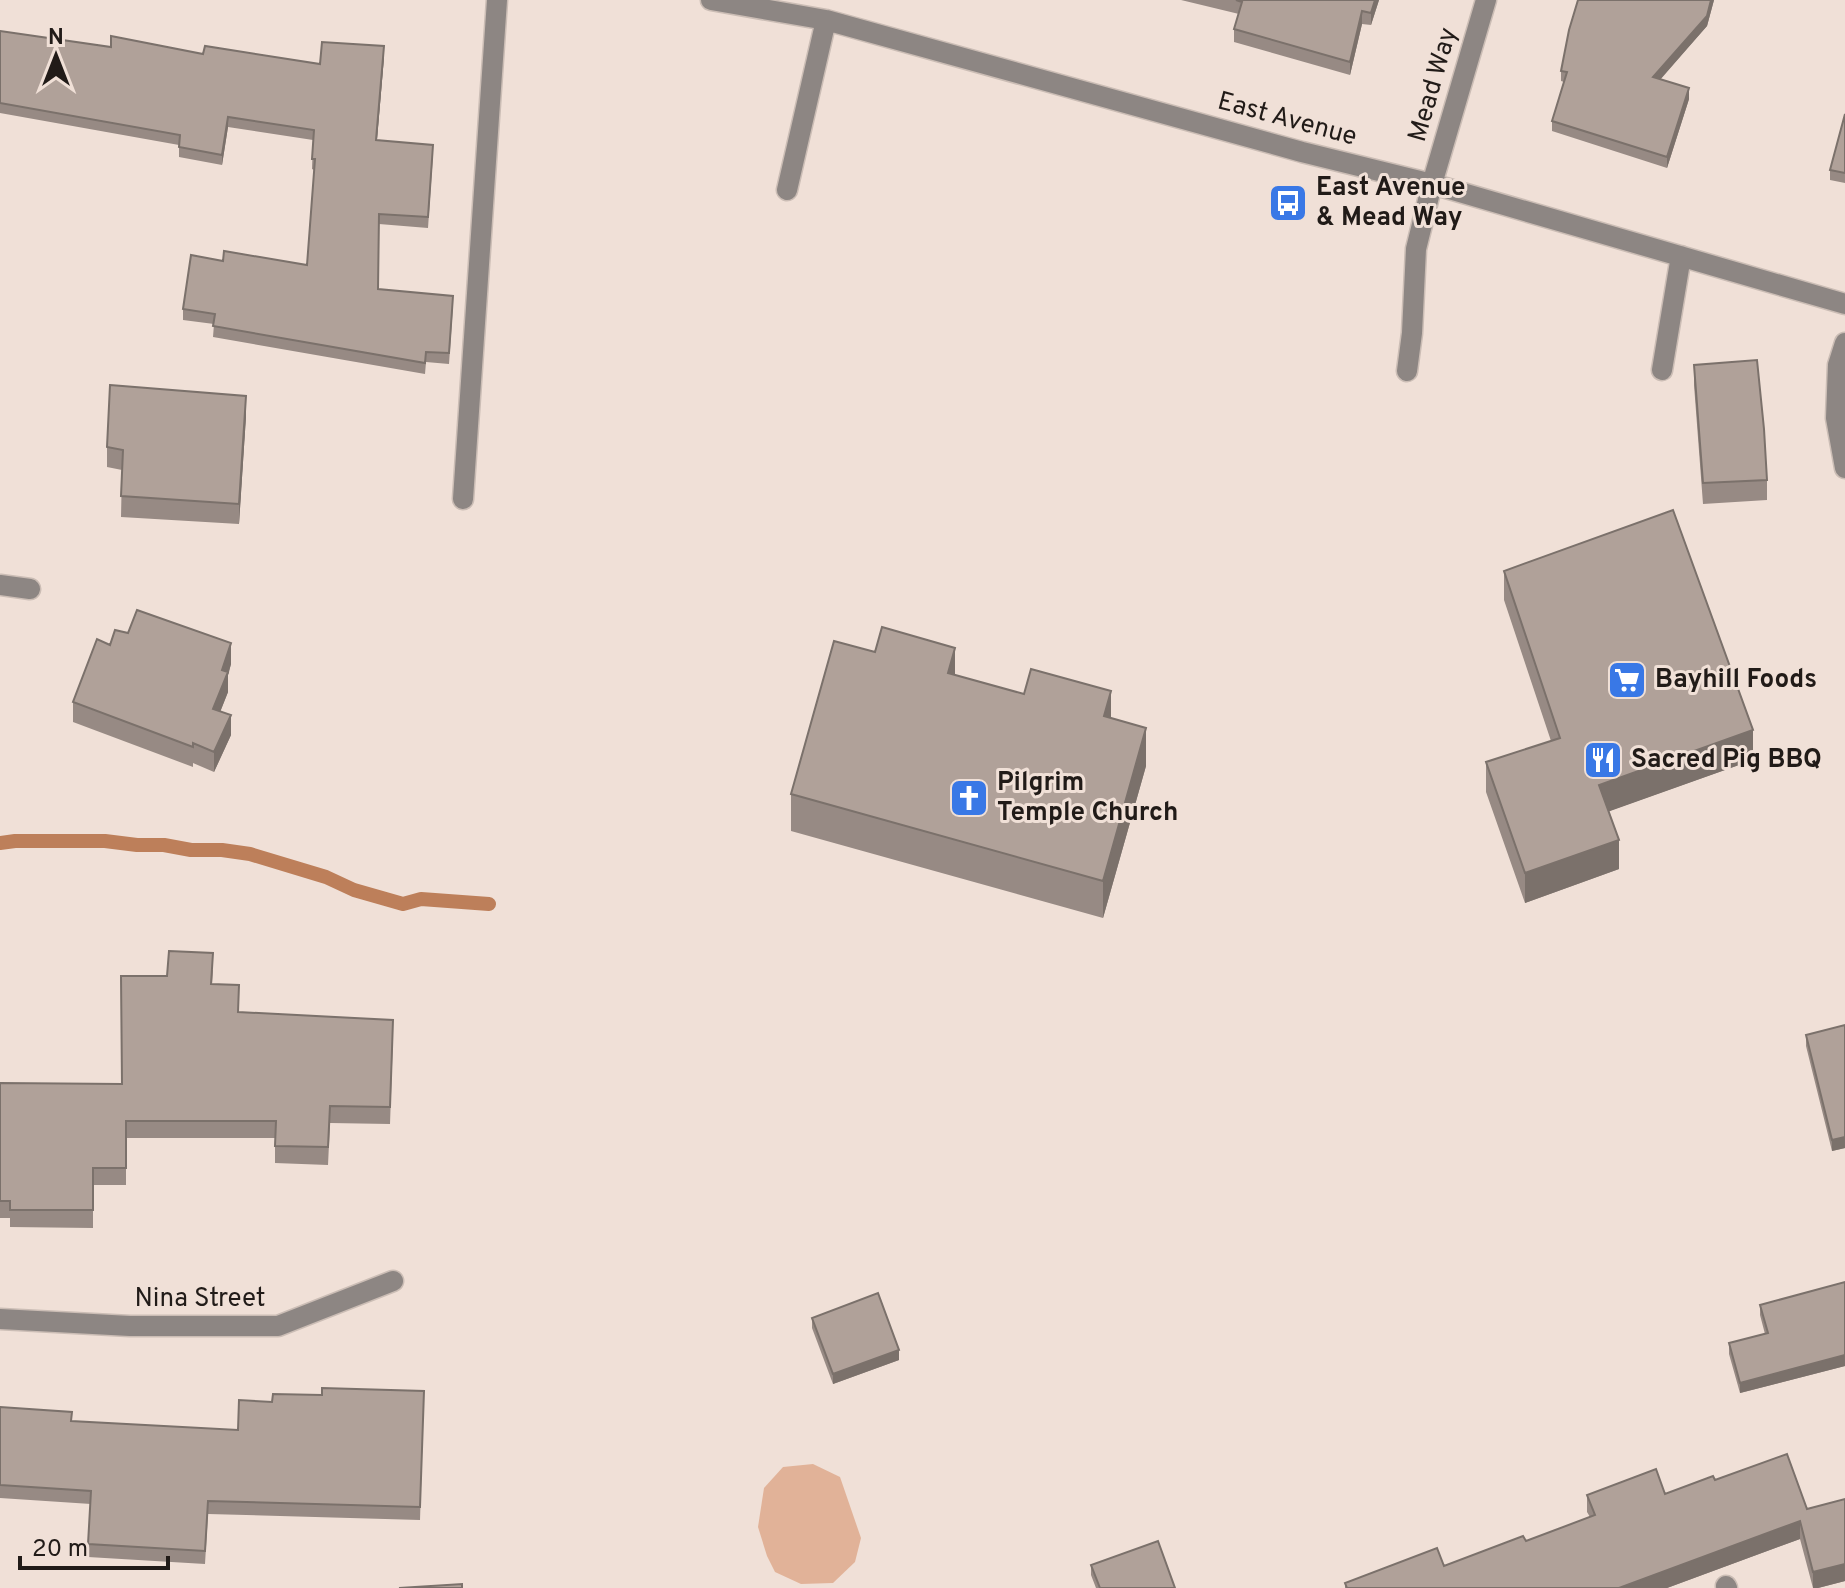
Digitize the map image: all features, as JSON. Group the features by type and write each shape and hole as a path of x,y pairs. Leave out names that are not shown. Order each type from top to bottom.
{"street":[{"path":"463,499 497,0"},
{"name":"East Avenue","path":"711,0 826,20 1302,152 1432,184 1845,304"},
{"name":"Mead Way","path":"1407,371 1416,249 1486,0"},
{"path":"787,190 826,20"},
{"path":"1662,370 1681,256"},
{"path":"1845,343 1838,365 1836,418 1845,468"},
{"path":"0,585 30,589"},
{"name":"Nina Street","path":"0,1319 130,1326 278,1326 393,1281"}],"shaded area":[{"path":"813,1464 840,1477 861,1538 855,1562 833,1583 801,1584 775,1572 758,1527 764,1488 783,1467"}],"building":[{"path":"1236,0 1375,0 1371,13 1362,11 1350,62 1234,29 1242,2"},
{"path":"1578,0 1711,0 1707,16 1653,77 1689,88 1667,157 1552,121 1567,72 1561,71"},
{"path":"0,31 111,47 111,36 203,54 205,46 320,64 322,42 384,46 376,140 433,145 428,217 379,214 378,289 453,296 449,353 426,352 425,363 213,326 215,314 183,309 191,255 223,261 224,251 307,265 315,159 312,159 314,130 228,117 222,155 179,147 180,135 0,103"},
{"path":"1845,114 1845,173 1830,170"},
{"path":"1757,360 1767,480 1703,483 1694,365"},
{"path":"110,385 246,396 239,504 121,496 123,450 107,447"},
{"name":"Bayhill Foods","path":"1673,510 1753,730 1599,785 1619,840 1525,873 1486,762 1560,738 1504,571"},
{"path":"137,610 231,643 222,670 228,672 213,709 231,715 214,752 73,702 97,639 110,645 115,630 128,633"},
{"name":"Pilgrim Temple Church","path":"882,627 955,648 948,673 1024,694 1031,669 1111,691 1104,716 1146,728 1103,881 791,794 834,641 875,652"},
{"path":"169,951 213,953 211,984 239,985 238,1012 393,1020 390,1107 330,1106 328,1147 275,1146 276,1121 126,1121 126,1168 93,1168 93,1210 10,1210 10,1201 0,1201 0,1083 122,1084 121,976 167,976"},
{"path":"1845,1025 1845,1137 1832,1140 1806,1035"},
{"path":"1845,1282 1845,1355 1740,1383 1729,1343 1768,1333 1760,1305"},
{"path":"878,1293 899,1350 833,1374 812,1318"},
{"path":"322,1388 424,1391 420,1507 208,1501 205,1551 88,1544 91,1491 0,1485 0,1407 72,1412 71,1421 238,1430 239,1400 272,1402 273,1394 322,1395"},
{"path":"1787,1454 1807,1509 1845,1499 1845,1564 1813,1572 1800,1521 1619,1588 1347,1588 1345,1583 1437,1548 1444,1566 1523,1536 1526,1541 1595,1515 1587,1495 1656,1469 1665,1494"},
{"path":"1158,1541 1175,1588 1100,1588 1091,1565"},
{"path":"462,1584 462,1588 399,1588"}],"waterway":[{"path":"0,843 105,841 222,850 250,854 403,904 421,899 489,904"}],"place":[{"name":"East Avenue & Mead Way","path":"1288,203"},
{"name":"Bayhill Foods","path":"1627,680"},
{"name":"Sacred Pig BBQ","path":"1603,760"},
{"name":"Pilgrim Temple Church","path":"969,798"}]}
